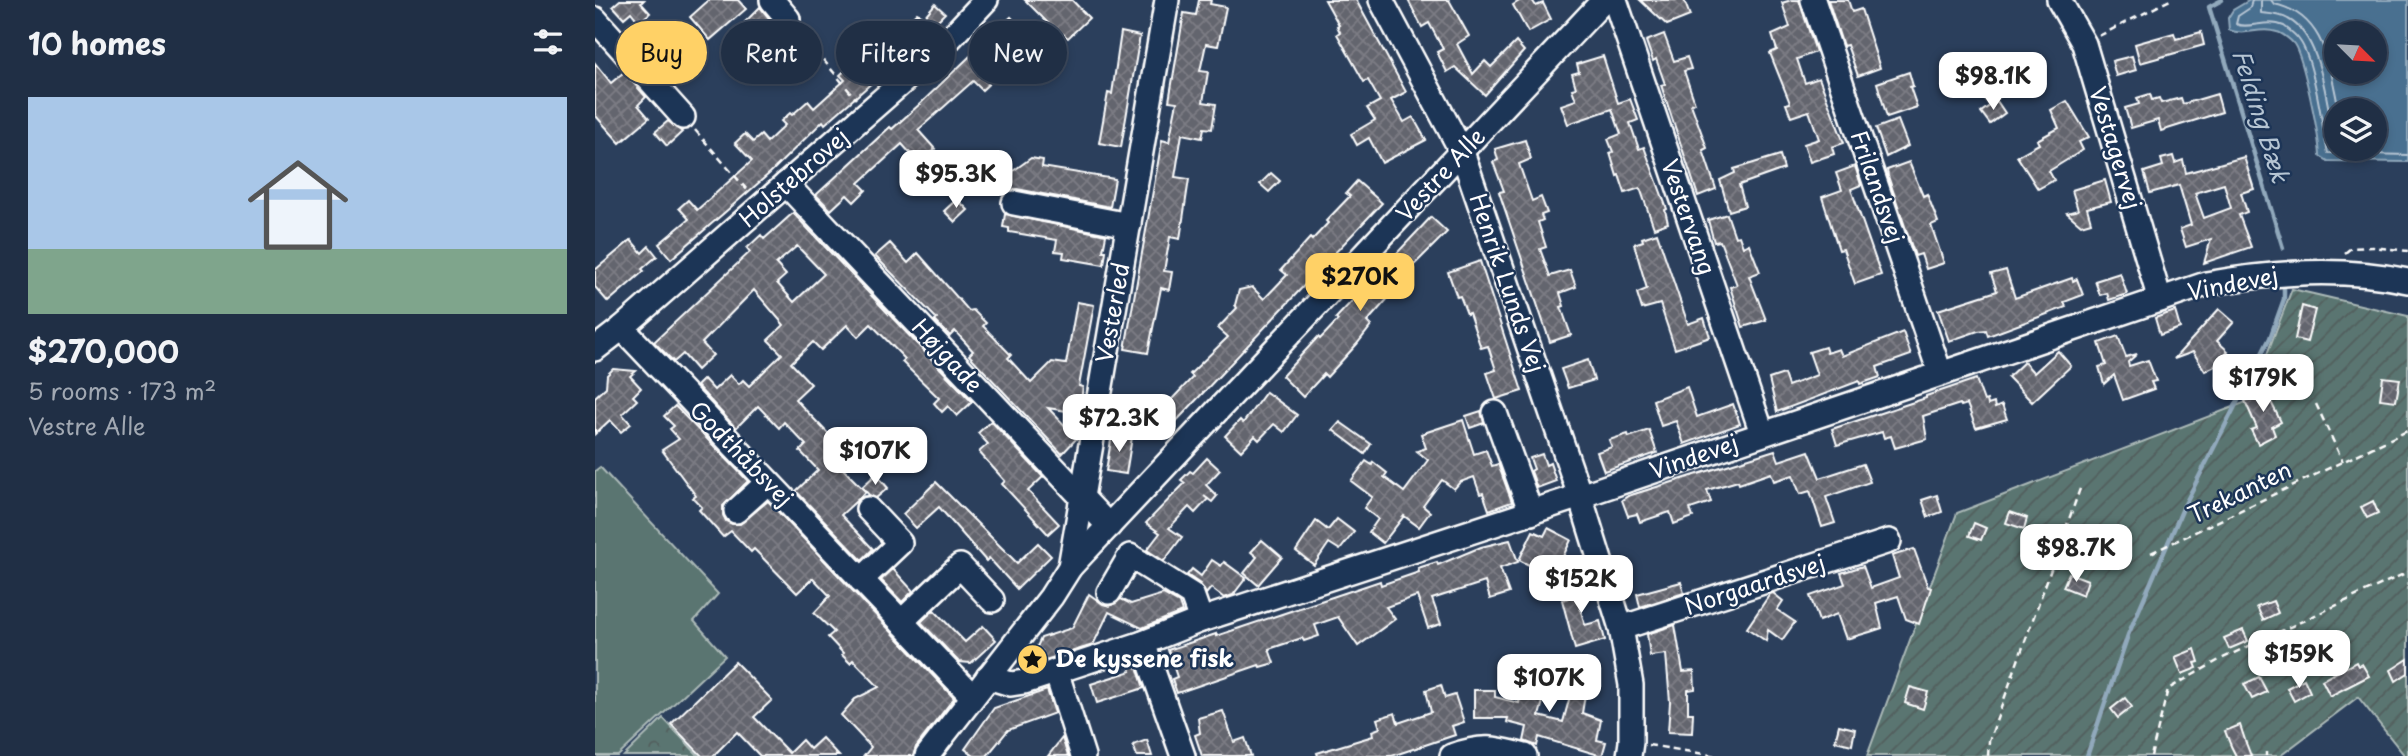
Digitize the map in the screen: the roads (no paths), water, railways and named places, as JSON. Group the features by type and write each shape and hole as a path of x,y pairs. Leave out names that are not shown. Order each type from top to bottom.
{"street":[{"path":"772,0 788,19"},
{"name":"Holstebrovej","path":"595,349 940,49 986,0"},
{"name":"Vesterled","path":"1070,567 1167,0"},
{"name":"Henrik Lunds Vej","path":"1381,0 1462,152 1580,496"},
{"name":"Vestre Alle","path":"927,756 1051,597 1070,567 1604,0"},
{"name":"Vestervang","path":"1615,0 1762,433"},
{"name":"Frilandsvej","path":"1813,0 1940,373"},
{"name":"Vestagervej","path":"2059,0 2084,44 2160,300"},
{"path":"595,19 683,117"},
{"name":"Højgade","path":"786,184 1109,526"},
{"path":"1014,204 1129,225"},
{"name":"Vindevej","path":"988,677 1011,684 1143,643 1201,620 1531,513 2206,284 2253,275 2338,272 2388,276 2408,281"},
{"name":"Godthåbsvej","path":"622,328 972,696"},
{"path":"1495,412 1531,513"},
{"path":"736,511 768,482"},
{"path":"1580,496 1621,628 1631,685 1630,749"},
{"path":"861,580 900,543 868,509"},
{"name":"Norgaardsvej","path":"1621,628 1889,541"},
{"path":"1109,592 1130,556 1192,595 1201,620"},
{"path":"901,622 960,566 992,600"},
{"path":"1143,643 1183,756"},
{"path":"1056,671 1083,756"},
{"path":"1452,756 1474,748 1500,749 1525,756"}],"water":[{"path":"2250,0 2408,0 2408,162 2328,161 2387,161 2387,98 2324,98 2324,158 2320,156 2306,81 2294,44 2271,30 2229,30 2228,18 2233,10"}],"waterway":[{"name":"Felding Bæk","path":"2222,0 2209,7 2283,248"},
{"name":"Felding Bæk","path":"2087,756 2128,635 2184,506 2270,338 2284,299 2284,284"}],"place":[{"name":"De kyssene fisk","path":"1032,659"}]}
